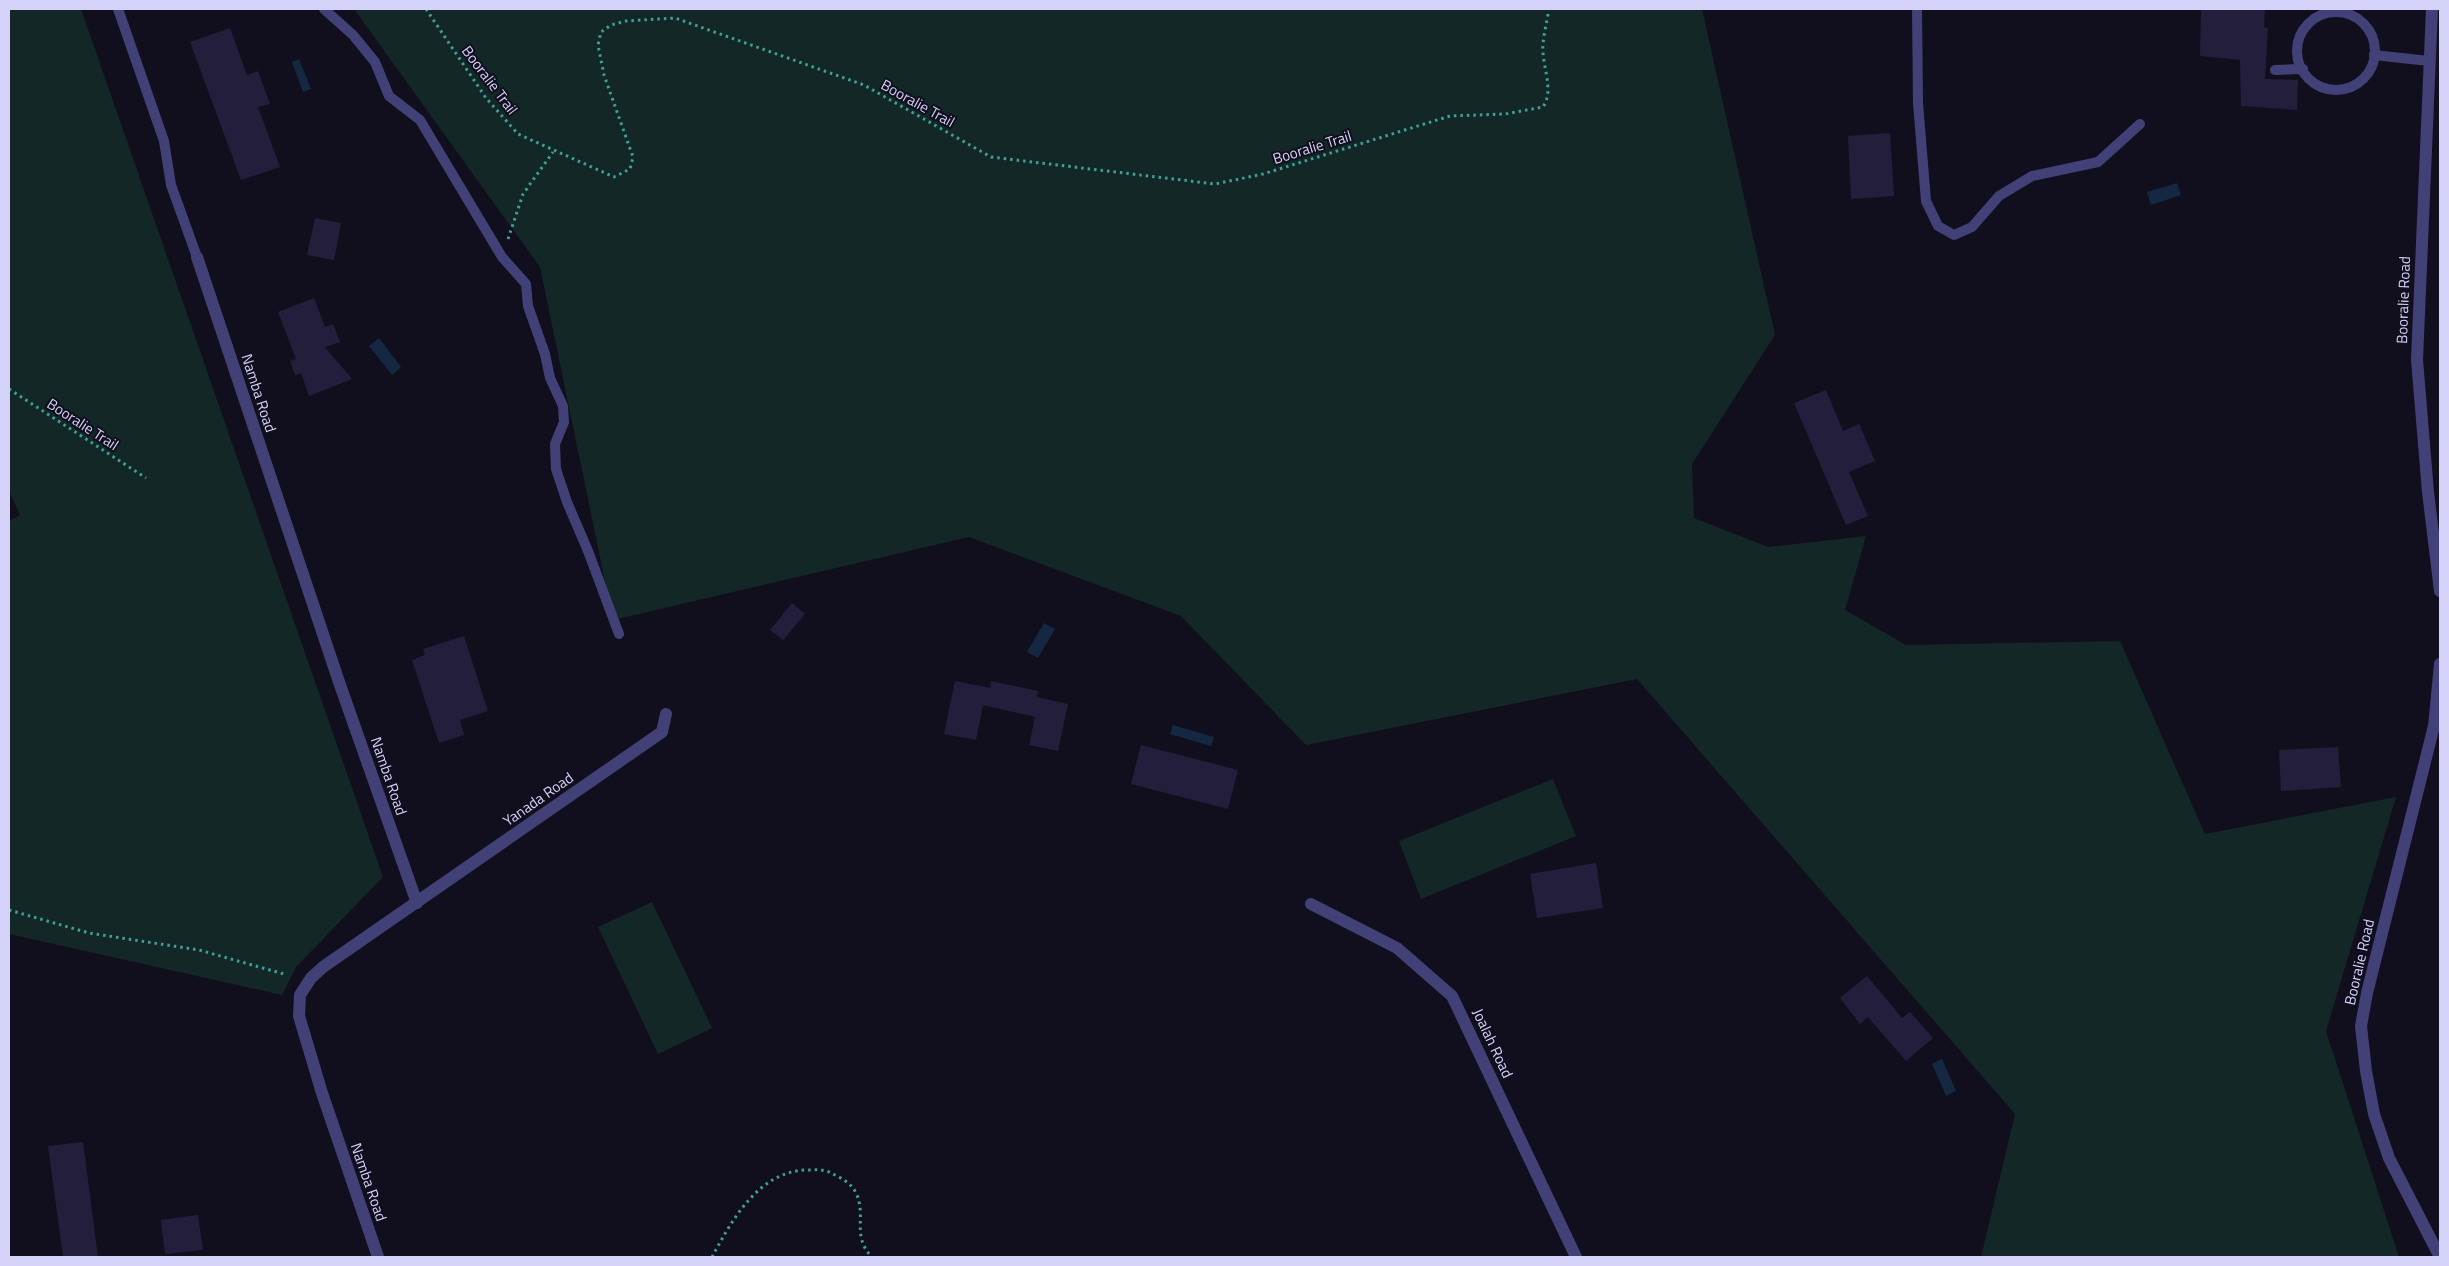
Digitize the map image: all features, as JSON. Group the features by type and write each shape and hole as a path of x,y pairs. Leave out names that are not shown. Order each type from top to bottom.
{"street":[{"name":"Booralie Road","path":"2432,9 2418,360 2428,492 2440,591"},
{"name":"Namba Road","path":"197,257 336,672 417,904 323,967 311,978 300,995 299,1016 322,1093 378,1257"},
{"name":"Booralie Road","path":"2440,664 2438,711 2367,993 2362,1026 2374,1114 2389,1158 2440,1257"},
{"name":"Yanada Road","path":"417,904 662,732 666,714"},
{"name":"Joalah Road","path":"1311,904 1397,948 1452,996 1576,1257"}],"lane":[{"path":"118,9 164,141 170,185 197,257"},
{"path":"324,9 352,35 375,62 389,96 420,120 502,257 526,284 528,306 545,354 550,378 562,406 564,422 555,444 556,469 567,502 588,550 620,634"},
{"path":"1917,9 1918,103 1926,201 1938,226 1954,235 1972,228 1999,196 2032,176 2098,162 2140,124"},
{"path":"2336,11 2355,16 2366,25 2373,37 2374,55 2366,76 2353,86 2339,90 2325,88 2310,80 2303,70 2299,64 2297,46 2302,32 2315,17 2336,11"},
{"path":"2374,55 2429,61"},
{"path":"2275,70 2303,70"}],"path":[{"name":"Booralie Trail","path":"426,9 486,98 518,134 553,152 614,178 630,169 633,157 604,75 598,45 601,32 611,25 626,21 674,18 864,85 990,157 1215,184 1264,174 1450,116 1505,114 1543,108 1547,101 1548,90 1543,46 1549,9"},
{"path":"502,257 523,194 553,152"},
{"name":"Booralie Trail","path":"9,390 146,478"},
{"path":"9,910 89,933 199,950 284,974"},
{"path":"712,1257 738,1213 765,1185 776,1177 790,1172 824,1170 843,1178 856,1191 860,1208 860,1232 863,1248 872,1257"}],"green space":[{"path":"9,9 81,9 383,877 296,967 282,995 9,934 9,521 20,515 9,491"},
{"path":"354,9 1702,9 1775,335 1692,464 1694,518 1768,547 1866,536 1845,610 1906,645 2120,641 2205,834 2396,797 2326,1031 2399,1257 1981,1257 2015,1114 1637,679 1306,745 1181,616 969,537 613,620 540,267"},
{"path":"1553,779 1576,836 1421,899 1399,841"},
{"path":"652,902 712,1028 658,1054 598,927"}],"water":[{"path":"299,59 311,89 303,92 292,62"},
{"path":"2177,183 2181,195 2151,205 2147,192"},
{"path":"379,338 401,367 392,375 369,346"},
{"path":"1044,623 1055,629 1038,658 1027,652"},
{"path":"1173,725 1214,737 1211,746 1170,734"},
{"path":"1942,1059 1956,1091 1946,1096 1932,1064"}],"building":[{"path":"2201,9 2265,9 2264,27 2268,28 2265,79 2298,80 2297,110 2241,106 2240,60 2200,56"},
{"path":"230,28 247,75 258,71 270,104 258,107 280,167 241,180 190,42"},
{"path":"1890,133 1894,196 1851,199 1848,136"},
{"path":"315,218 341,223 334,260 307,255"},
{"path":"314,298 325,327 333,324 340,342 325,347 352,379 309,396 301,373 295,375 290,361 296,359 278,312"},
{"path":"1826,390 1843,431 1859,424 1875,461 1849,472 1868,516 1846,525 1794,403"},
{"path":"792,603 805,614 783,640 770,630"},
{"path":"464,636 488,711 460,720 464,735 439,743 412,660 425,655 423,649"},
{"path":"955,681 990,688 991,681 1038,691 1037,697 1068,704 1058,751 1029,745 1035,717 983,705 976,740 944,734"},
{"path":"1141,745 1238,770 1228,809 1131,784"},
{"path":"2338,747 2341,787 2281,791 2279,750"},
{"path":"1596,863 1603,908 1537,918 1530,874"},
{"path":"1867,976 1902,1018 1910,1012 1933,1038 1906,1061 1868,1017 1860,1024 1840,998"},
{"path":"83,1142 98,1257 63,1257 48,1146"},
{"path":"198,1215 203,1250 165,1254 161,1220"}]}
